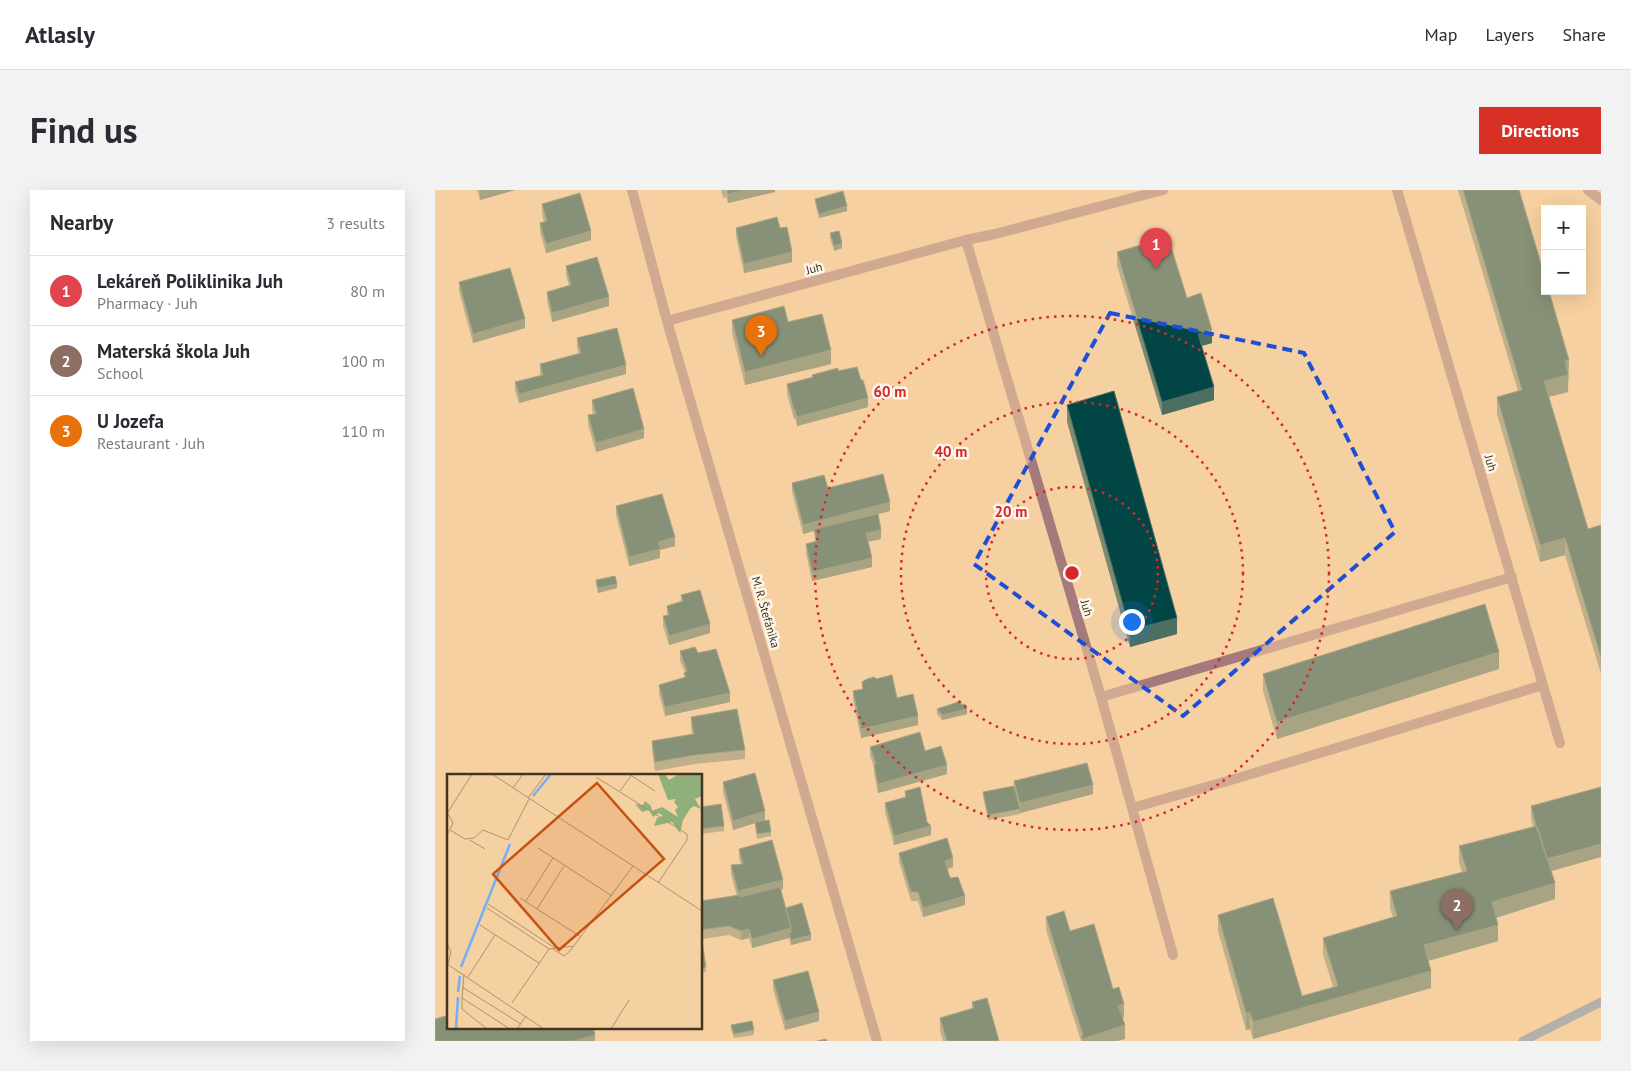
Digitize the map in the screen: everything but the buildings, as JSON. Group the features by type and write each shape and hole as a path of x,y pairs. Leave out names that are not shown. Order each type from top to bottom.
{"street":[{"name":"M. R. Štefánika","path":"632,190 667,320 877,1041"},
{"name":"Juh","path":"667,320 966,240 1163,190"},
{"name":"Juh","path":"1397,190 1560,743"},
{"path":"1588,190 1601,200"},
{"name":"Juh","path":"966,240 1101,697 1173,955"},
{"path":"1101,697 1511,577"},
{"path":"1132,808 1239,778 1543,685"}],"highlighted area":[{"path":"1110,313 1304,353 1395,532 1183,716 974,564"}],"waterway":[{"path":"1523,1041 1601,1002"}],"place":[{"name":"Lekáreň Poliklinika Juh","path":"1156,269"},
{"name":"U Jozefa","path":"761,356"},
{"name":"Materská škola Juh","path":"1457,930"}]}
